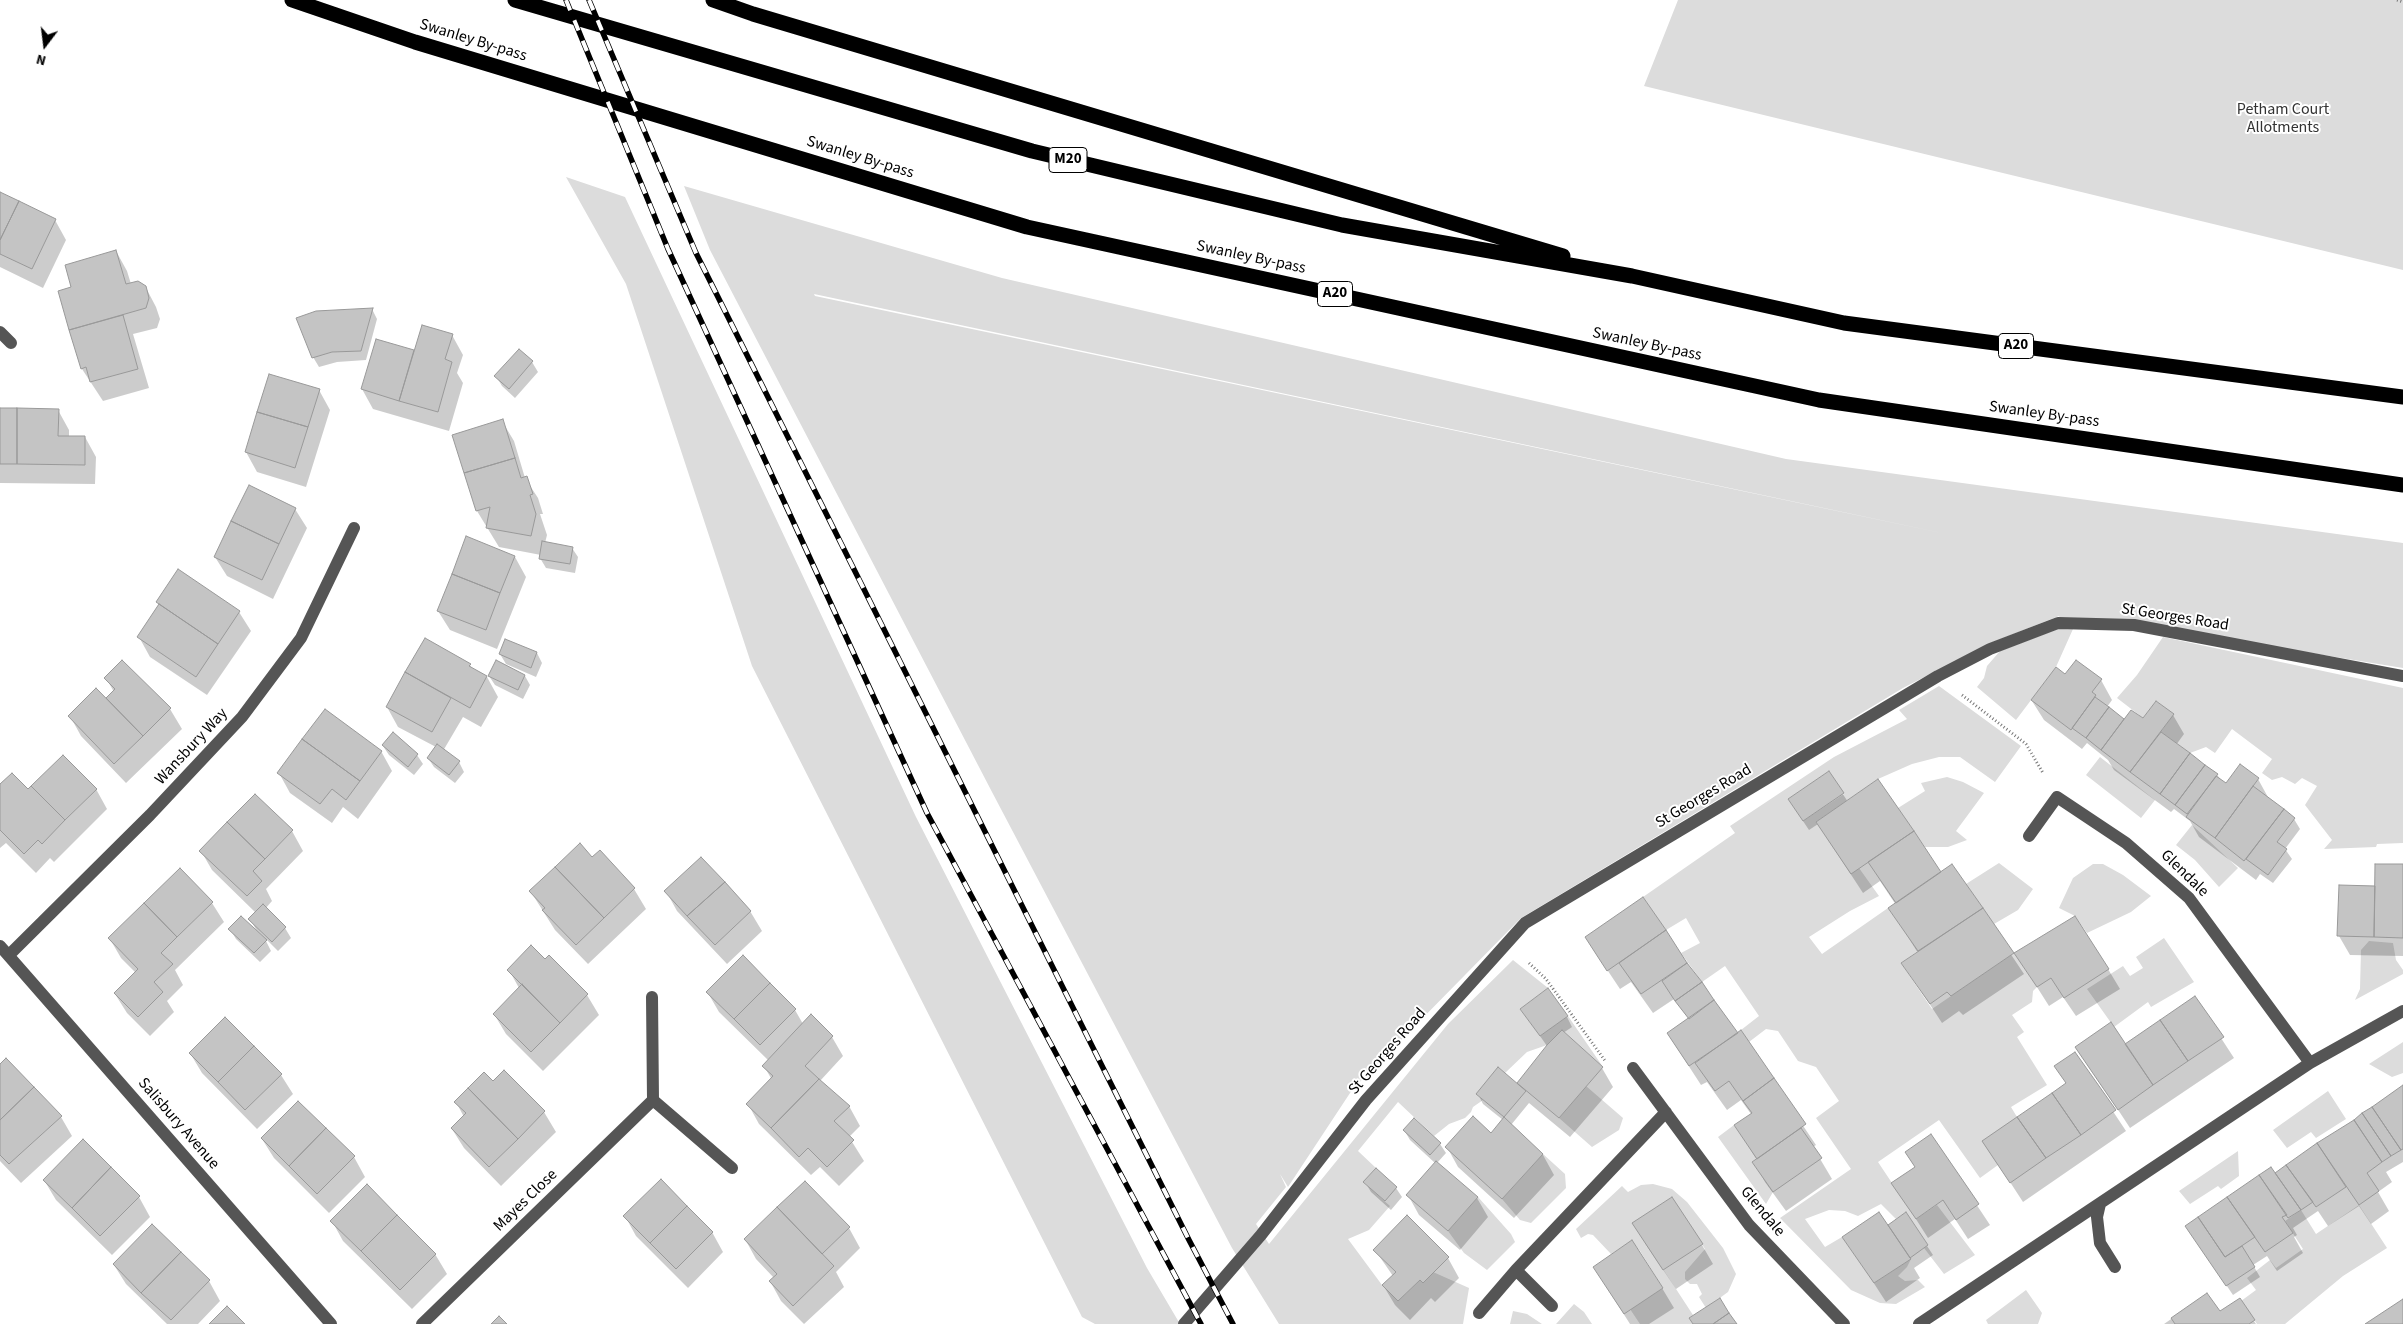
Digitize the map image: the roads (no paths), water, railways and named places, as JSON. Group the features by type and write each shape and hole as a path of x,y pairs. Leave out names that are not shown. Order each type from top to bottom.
{"highway":[{"name":"Swanley By-pass","path":"292,0 415,42 1027,227 1818,400 2403,485"},
{"name":"M20","path":"516,0 1032,151 1342,225 1632,276"},
{"name":"A20","path":"714,0 753,14 1632,276 1844,323 2403,397"}],"street":[{"path":"0,332 11,343"},
{"name":"Wansbury Way","path":"4,950 150,815 242,717 301,638 354,528"},
{"name":"St Georges Road","path":"1184,1324 1261,1235 1366,1100 1506,941 1525,923 1938,676 1990,649 2058,623 2134,625 2403,676"},
{"name":"Glendale","path":"2029,836 2057,797 2126,843 2189,898 2310,1063"},
{"name":"Salisbury Avenue","path":"4,950 330,1324"},
{"path":"652,997 653,1100 732,1168"},
{"path":"1919,1324 2310,1063 2403,1011"},
{"name":"Glendale","path":"1633,1068 1749,1226 1844,1324"},
{"name":"Mayes Close","path":"422,1324 653,1100"},
{"path":"1478,1313 1516,1270 1666,1112"},
{"path":"2100,1204 2098,1217 2100,1243 2115,1267"},
{"path":"1516,1270 1552,1306"}],"railway":[{"path":"566,0 668,249 927,813 1201,1324"},
{"path":"589,0 696,253 1189,1240 1233,1324"}],"park label":[{"name":"Petham Court Allotments","path":"2283,119"}]}
